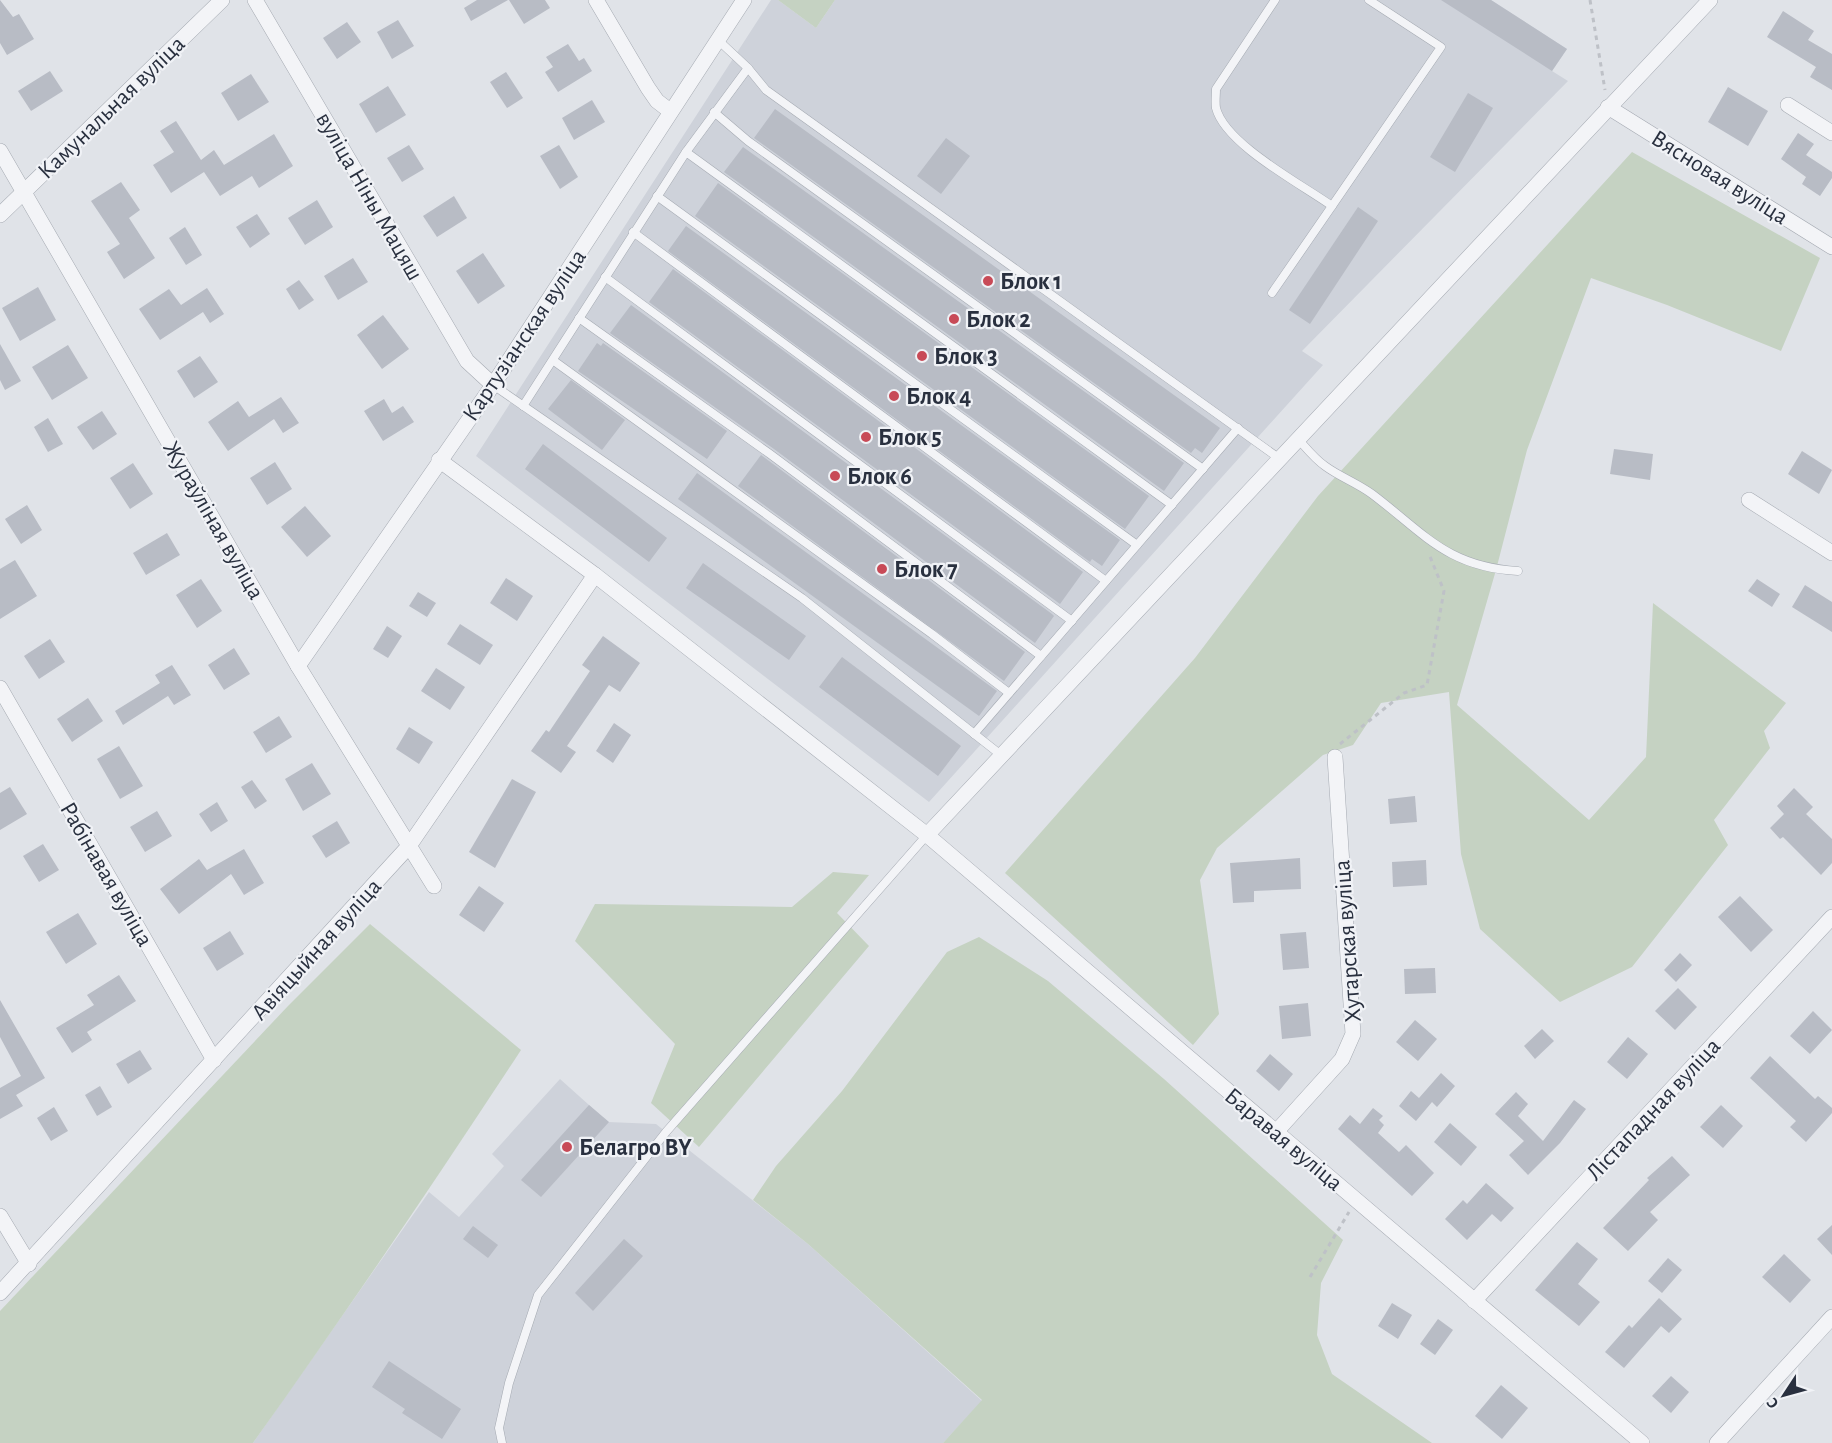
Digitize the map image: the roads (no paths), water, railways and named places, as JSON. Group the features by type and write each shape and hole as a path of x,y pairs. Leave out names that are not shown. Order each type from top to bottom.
{"street":[{"name":"Камунальная вуліца","path":"0,215 222,0"},
{"name":"вуліца Ніны Мацяш","path":"255,0 467,361 493,385"},
{"path":"596,0 648,88 670,111"},
{"name":"Картузіанская вуліца","path":"298,666 493,385 744,0"},
{"path":"927,835 1710,0"},
{"path":"1788,105 1832,133"},
{"name":"Вясновая вуліца","path":"1608,107 1832,247"},
{"name":"Жураўліная вуліца","path":"0,151 298,666 434,886"},
{"name":"Баравая вуліца","path":"439,460 595,575 927,835 1642,1443"},
{"path":"1749,500 1832,553"},
{"name":"Авіяцыйная вуліца","path":"0,1293 409,846 595,575"},
{"name":"Рабінавая вуліца","path":"0,688 214,1060"},
{"name":"Хутарская вуліца","path":"1276,1132 1342,1059 1353,1034 1335,757"},
{"name":"Лістападная вуліца","path":"1474,1301 1832,917"},
{"path":"0,1216 28,1264"},
{"path":"1717,1443 1832,1317"}],"lane":[{"path":"1275,0 1216,90 1216,106 1221,119 1237,141 1332,206"},
{"path":"1272,293 1440,47 1370,0"},
{"path":"718,40 748,68 766,90 1280,459"},
{"path":"523,406 554,362 633,232 686,152 748,68"},
{"path":"714,112 758,148 1203,469"},
{"path":"686,152 1172,505"},
{"path":"657,196 1137,545"},
{"path":"633,232 1106,581"},
{"path":"605,277 1072,621"},
{"path":"579,318 770,454 1041,656"},
{"path":"554,362 932,634 1009,693"},
{"path":"493,385 802,598 1001,755"},
{"path":"974,734 1238,428"},
{"path":"1299,440 1324,466 1371,494 1416,532 1450,555 1474,565 1518,571"},
{"path":"502,1443 499,1428 509,1383 538,1295 666,1132 927,835"}],"place":[{"name":"Блок 1","path":"988,281"},
{"name":"Блок 2","path":"954,319"},
{"name":"Блок 3","path":"922,356"},
{"name":"Блок 4","path":"894,396"},
{"name":"Блок 5","path":"866,437"},
{"name":"Блок 6","path":"835,476"},
{"name":"Блок 7","path":"882,569"},
{"name":"Белагро BY","path":"567,1147"}]}
